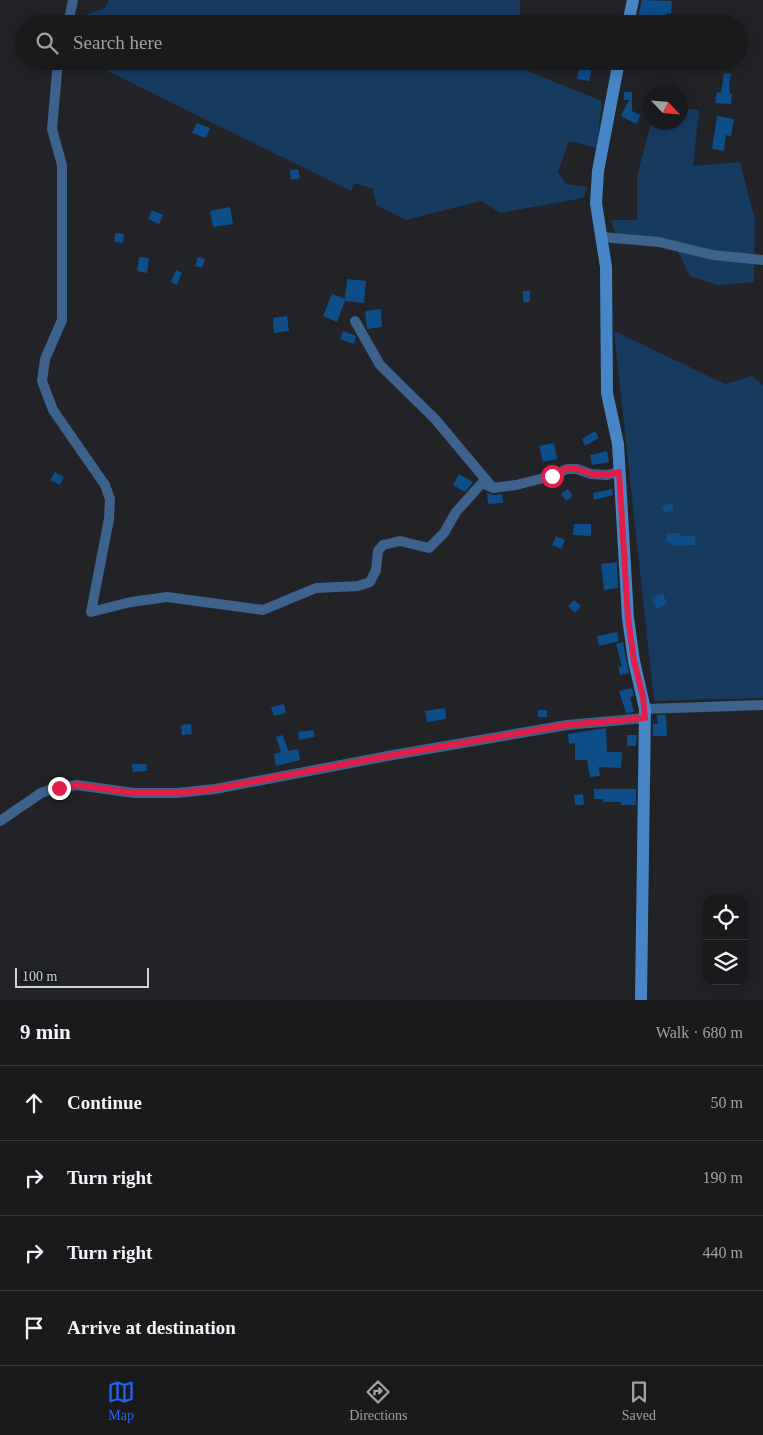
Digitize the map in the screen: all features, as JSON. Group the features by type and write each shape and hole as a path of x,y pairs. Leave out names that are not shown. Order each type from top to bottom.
{"street":[{"path":"70,15 73,0"},
{"path":"630,15 633,0"},
{"path":"57,70 52,129 62,165 62,320 45,359 42,381 53,410 105,485 110,499 109,519 91,612 110,606 167,597 263,610 316,588 358,586 370,582 376,570 378,551 383,546 400,541 429,548 444,533 456,512 482,483 493,488 533,482 552,476 567,468 592,474 607,475 619,472"},
{"path":"617,70 598,172 596,203 606,266 607,393 618,444 628,618 645,714 641,1000"},
{"path":"602,237 659,242 713,255 763,260"},
{"path":"355,321 380,366 435,419 493,488"},
{"path":"95,594 110,606"},
{"path":"0,821 41,793 52,788 77,785 134,793 178,793 214,789 566,725 645,714 763,705"}],"shaded area":[{"path":"109,0 520,0 520,15 86,15 105,8"},
{"path":"105,70 525,70 602,101 597,148 569,141 558,172 566,184 588,187 583,198 500,213 481,201 406,220 376,205 373,189 355,183 351,191"},
{"path":"688,109 699,110 693,166 740,162 755,220 754,282 717,285 690,276 673,242 615,233 611,220 637,220 637,176 649,130 688,130"},
{"path":"614,331 725,384 752,376 763,385 763,698 654,701"}],"building":[{"path":"642,0 672,1 671,14 638,15"},
{"path":"579,70 592,70 589,81 577,79"},
{"path":"724,73 731,74 729,84 730,94 732,94 731,104 715,103 717,92 721,93"},
{"path":"624,92 632,92 632,111 641,115 636,124 621,116 629,100 624,100"},
{"path":"717,116 734,119 731,136 726,135 724,151 712,149"},
{"path":"197,123 210,128 206,138 192,133"},
{"path":"298,169 300,178 291,180 290,170"},
{"path":"230,207 233,224 213,227 210,211"},
{"path":"152,210 163,215 159,224 148,219"},
{"path":"115,233 124,234 123,243 114,242"},
{"path":"139,257 149,258 147,273 137,271"},
{"path":"198,257 205,259 202,268 195,266"},
{"path":"176,270 182,273 177,285 171,282"},
{"path":"347,279 366,281 364,303 345,301 337,322 323,316 332,294 345,299"},
{"path":"523,291 530,291 530,302 523,302"},
{"path":"381,309 382,327 367,329 365,311"},
{"path":"287,316 289,331 274,333 273,318"},
{"path":"343,331 356,336 354,344 340,339"},
{"path":"595,431 599,438 585,446 582,439"},
{"path":"554,443 557,459 543,462 539,446"},
{"path":"607,451 609,462 592,465 590,455"},
{"path":"55,472 64,477 60,485 50,480"},
{"path":"459,474 473,482 465,492 453,485"},
{"path":"568,489 573,496 566,501 561,494"},
{"path":"612,489 613,495 594,500 593,493"},
{"path":"487,493 493,495 502,494 503,503 488,504"},
{"path":"672,503 674,511 664,513 662,506"},
{"path":"574,524 591,524 591,536 573,535"},
{"path":"667,533 680,533 680,536 695,536 695,545 671,546 671,542 666,542"},
{"path":"556,536 565,540 561,549 552,545"},
{"path":"617,562 618,588 604,590 601,564"},
{"path":"663,593 667,604 657,609 652,598"},
{"path":"574,600 581,606 575,613 568,606"},
{"path":"617,632 619,641 599,646 597,636"},
{"path":"623,642 629,673 620,675 618,666 622,667 616,644"},
{"path":"632,688 634,696 630,697 634,712 626,713 619,691"},
{"path":"284,704 286,713 274,716 271,707"},
{"path":"445,708 446,719 427,722 425,711"},
{"path":"538,710 547,710 547,717 538,717"},
{"path":"657,715 666,715 667,736 653,736 653,724 658,724"},
{"path":"191,724 192,734 182,735 181,725"},
{"path":"606,728 607,752 622,752 621,768 599,767 600,776 590,777 587,760 575,760 575,743 569,744 568,734"},
{"path":"313,730 315,737 299,740 298,732"},
{"path":"283,735 288,751 298,749 300,760 276,766 274,754 281,752 276,737"},
{"path":"627,735 637,735 636,746 627,746"},
{"path":"132,764 146,764 147,771 133,772"},
{"path":"594,789 636,789 636,805 621,805 621,802 603,802 603,799 594,799"},
{"path":"583,794 584,805 575,805 574,795"}],"route":[{"path":"59,788 77,785 134,793 178,793 214,789 566,725 645,718 643,697 634,661 628,618 619,472 607,475 592,474 567,468 552,476"}]}
